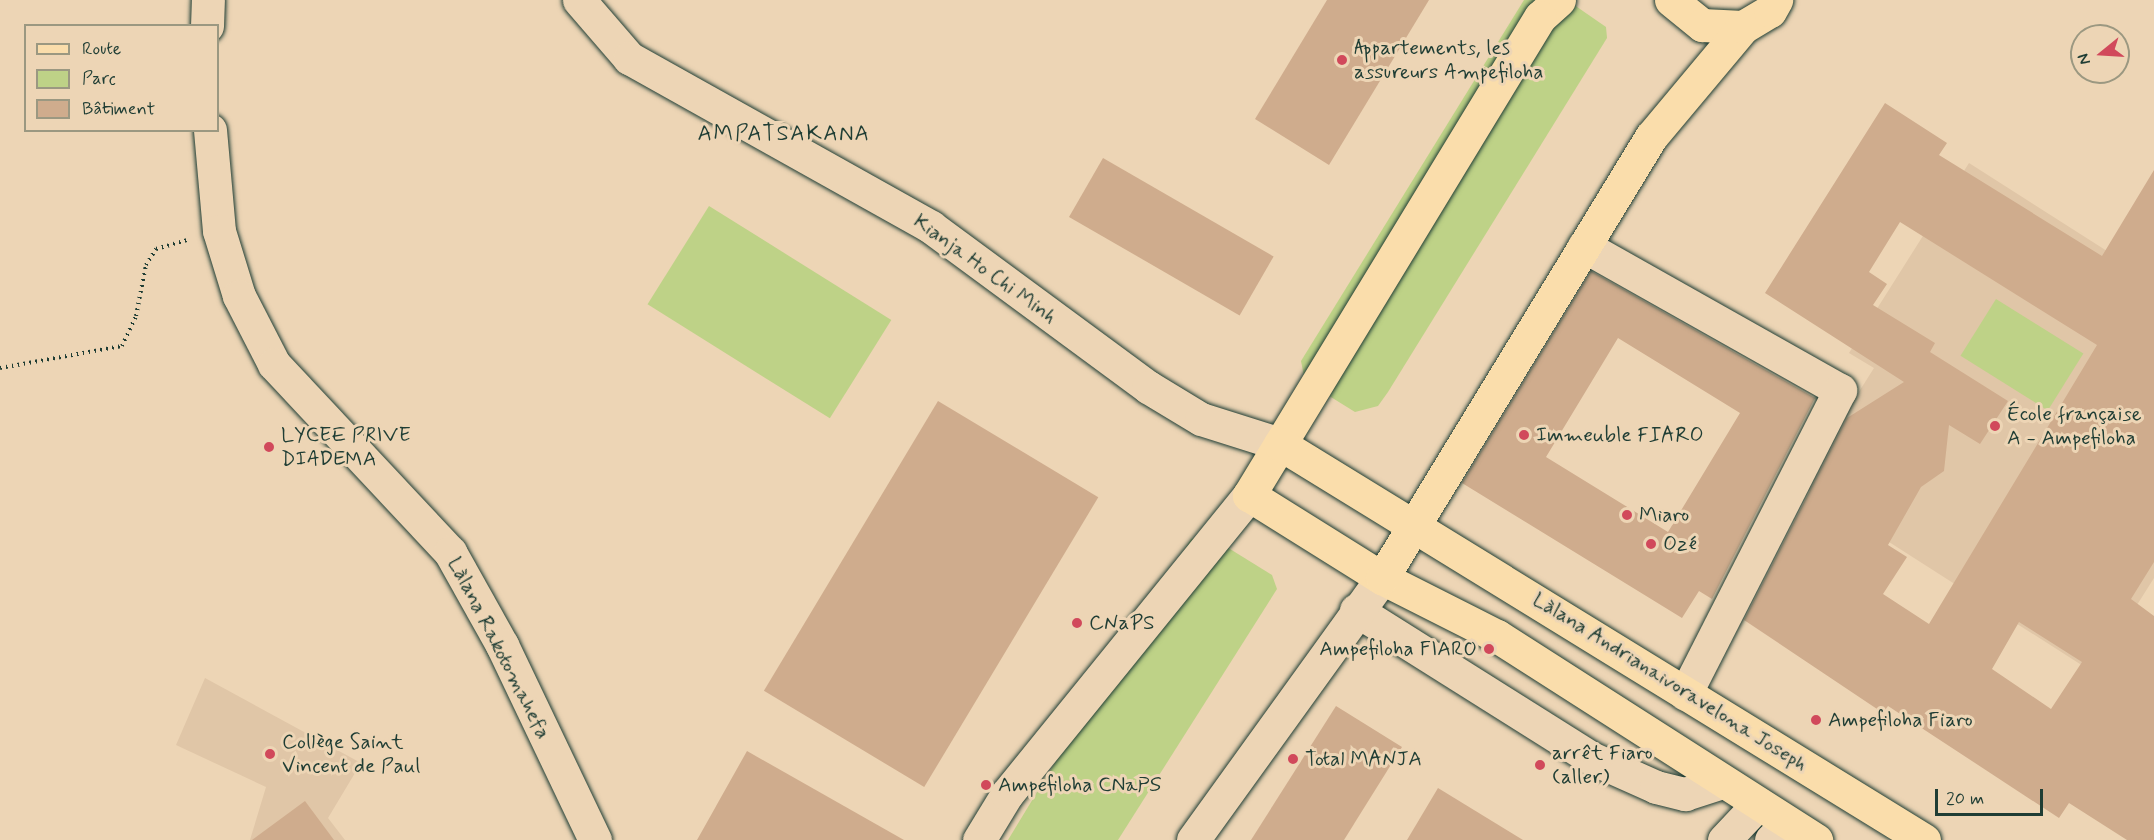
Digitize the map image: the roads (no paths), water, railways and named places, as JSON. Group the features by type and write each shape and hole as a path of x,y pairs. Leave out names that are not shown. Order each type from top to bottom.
{"main road":[{"path":"1559,0 1540,17 1249,495 1382,578 1497,636 1758,804 1779,831 1816,840"},
{"path":"1671,0 1702,25 1743,27"},
{"path":"1382,578 1651,137 1743,27 1770,10 1776,0"},
{"name":"Kianja Ho Chi Minh","path":"1280,444 1416,524"},
{"name":"Làlana Andrianaivoravelona Joseph","path":"1416,524 1685,694 1924,840"}],"street":[{"path":"207,24 208,0"},
{"name":"Kianja Ho Chi Minh","path":"579,0 629,58 931,226 1148,387 1201,419 1280,444"},
{"name":"Làlana Rakotomahefa","path":"210,132 219,231 239,296 274,364 450,552 502,645 595,840"},
{"path":"1584,246 1840,390 1685,694"},
{"path":"979,840 1007,794 1249,495"},
{"path":"1193,840 1356,609 1382,578"},
{"path":"1356,609 1590,757 1656,787 1685,794 1722,782"},
{"path":"1724,840 1758,804"}],"place":[{"name":"Appartements, les assureurs Ampefiloha","path":"1342,60"},
{"name":"École française A - Ampefiloha","path":"1995,426"},
{"name":"Immeuble FIARO","path":"1524,435"},
{"name":"LYCEE PRIVE DIADEMA","path":"269,447"},
{"name":"Miaro","path":"1627,515"},
{"name":"Ozé","path":"1651,544"},
{"name":"CNaPS","path":"1077,623"},
{"name":"Ampefiloha FIARO","path":"1489,649"},
{"name":"Ampefiloha Fiaro","path":"1816,720"},
{"name":"Collège Saint Vincent de Paul","path":"270,754"},
{"name":"Total MANJA","path":"1293,759"},
{"name":"arrêt Fiaro (aller)","path":"1540,765"},
{"name":"Ampefiloha CNaPS","path":"986,785"}],"district":[{"name":"AMPATSAKANA","path":"784,135"}]}
